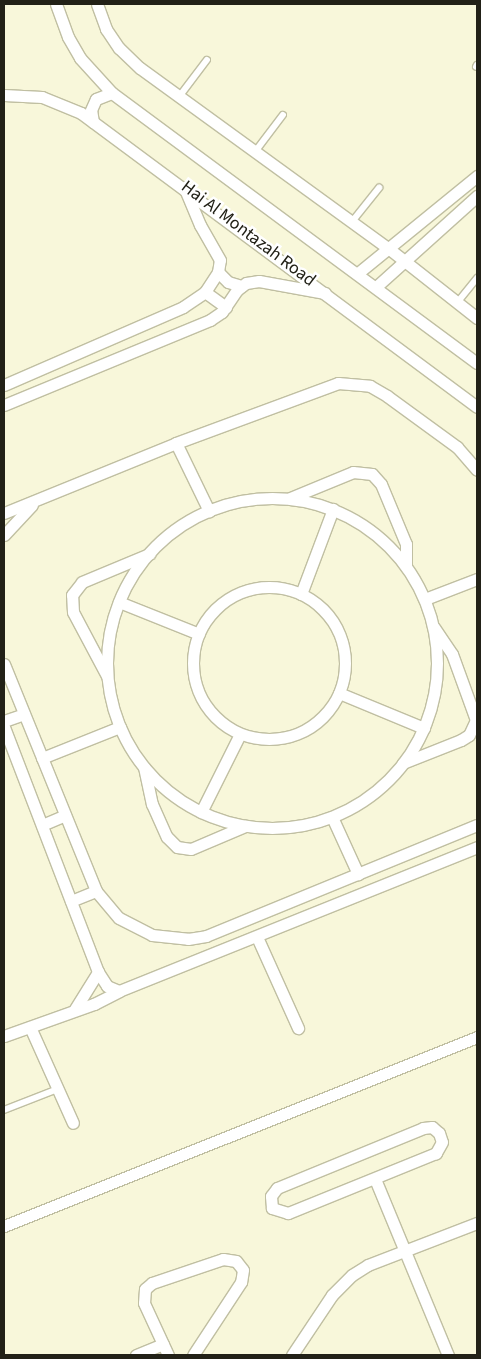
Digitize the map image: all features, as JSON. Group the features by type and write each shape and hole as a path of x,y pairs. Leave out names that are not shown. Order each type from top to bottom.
{"street":[{"name":"Hai Al Montazah Road","path":"56,4 68,37 80,58 112,93 377,286 477,362"},
{"path":"97,4 106,29 118,48 140,68 351,223 388,248 477,318"},
{"path":"93,122 91,110 96,99 112,93"},
{"name":"Hai Al Montazah Road","path":"4,95 42,97 69,107 93,122 184,187 477,407"},
{"path":"358,273 477,176"},
{"path":"4,385 184,307 205,292 218,272 218,254 200,225 184,187"},
{"path":"377,286 477,196"},
{"path":"218,272 228,282 241,286 258,281 326,293"},
{"path":"4,405 210,320 226,307 241,286"},
{"path":"205,292 226,307"},
{"path":"106,340 114,360"},
{"path":"4,513 176,443 322,387 354,382 387,396 456,447 477,470"},
{"path":"176,443 209,511"},
{"path":"108,677 110,635 119,602 149,553 167,536 209,511 235,502 290,498 353,472 372,474 381,484 406,544 406,565"},
{"path":"149,553 82,582 72,595 73,612 108,677 120,727 144,767 167,790 201,812 245,826 274,828 304,825 332,817 371,795 403,763 424,728 436,678 433,626 424,599 406,565 373,532 333,509 290,498"},
{"path":"4,535 38,500"},
{"path":"301,594 333,509"},
{"path":"424,599 477,579"},
{"path":"266,587 301,594 322,609 340,636 345,668 339,693 318,722 298,734 269,740 240,734 220,722 198,693 193,658 199,634 212,613 242,592 266,587"},
{"path":"119,602 199,634"},
{"path":"403,763 461,740 469,735 476,720 452,654 433,626"},
{"path":"4,664 96,891 120,918 152,935 178,939 206,936 477,825"},
{"path":"339,693 424,728"},
{"path":"4,721 24,714"},
{"path":"4,727 98,972 107,986 119,991"},
{"path":"42,758 120,727"},
{"path":"201,812 240,734"},
{"path":"144,767 152,804 167,837 177,847 192,849 245,826"},
{"path":"42,825 65,815"},
{"path":"332,817 358,874"},
{"path":"441,840 449,858"},
{"path":"4,1036 102,1000 119,991 477,847"},
{"path":"71,901 96,891"},
{"path":"310,894 319,911"},
{"path":"206,936 214,954"},
{"path":"257,937 298,1028"},
{"path":"75,1009 98,972"},
{"path":"30,1027 73,1123"},
{"path":"4,1226 477,1037"},
{"path":"427,1127 439,1133 442,1142 436,1153 375,1179 288,1213 277,1212 270,1202 277,1188 414,1131 427,1127"},
{"path":"375,1179 448,1355"},
{"path":"292,1355 345,1281 368,1265 477,1223"},
{"path":"168,1355 144,1303 144,1294 148,1285 224,1259 236,1261 243,1270 241,1282 193,1355"},
{"path":"136,1355 163,1344"}],"lane":[{"path":"179,97 207,60"},
{"path":"255,152 283,116"},
{"path":"351,223 379,188"},
{"path":"457,303 477,278"},
{"path":"4,1110 58,1089"}]}
